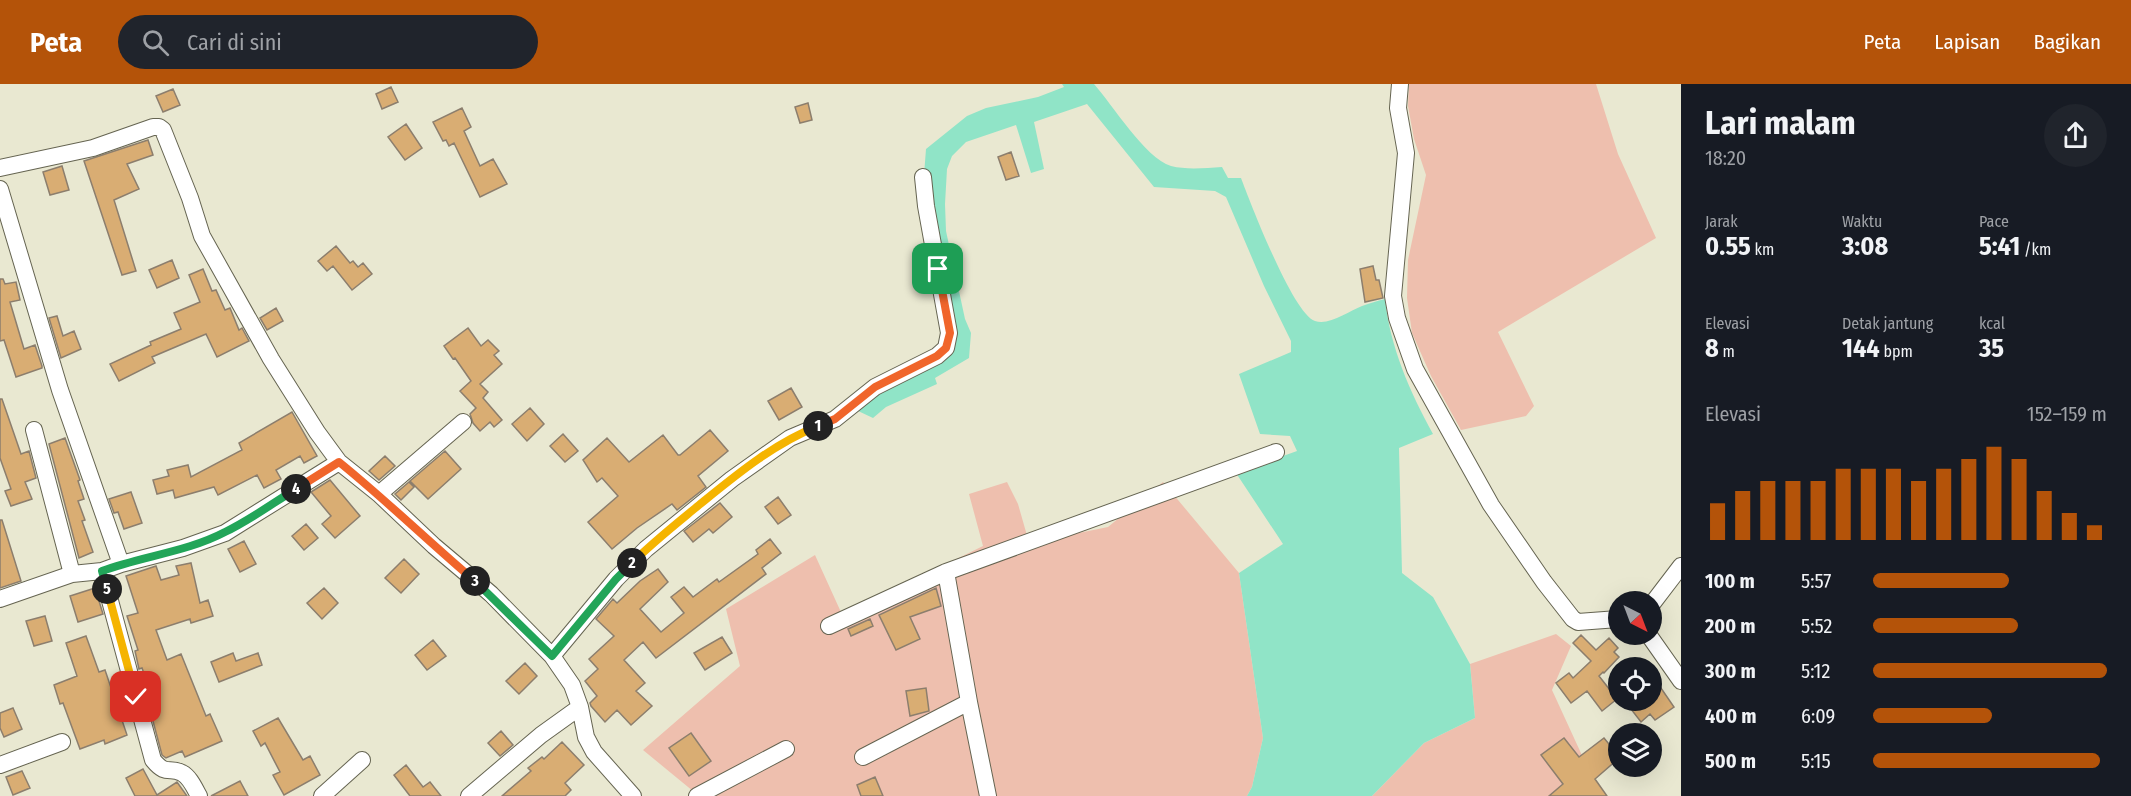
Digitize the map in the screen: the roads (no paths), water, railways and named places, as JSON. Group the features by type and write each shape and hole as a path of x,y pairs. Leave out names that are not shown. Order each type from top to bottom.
{"street":[{"path":"1400,84 1398,108 1406,153 1393,296 1397,318 1415,369 1491,505 1544,582 1573,619 1584,623 1608,621"},
{"path":"0,168 93,148 153,127 163,130 190,198 202,236 271,359 316,432 339,462 379,494 434,546 491,594 552,656 572,685 580,707 586,737 594,752 633,796"},
{"path":"552,656 616,579 646,549 732,478 790,438 835,419 875,387 937,356 946,348 950,333 926,206 923,177"},
{"path":"0,189 60,390 121,564"},
{"path":"379,494 463,422"},
{"path":"34,430 72,574"},
{"path":"829,626 946,572 1276,452"},
{"path":"0,598 72,574 102,571 183,548 225,533 339,462"},
{"path":"1662,591 1681,566"},
{"path":"102,571 153,760 159,768 182,773 192,782 199,796"},
{"path":"946,572 988,796"},
{"path":"1656,645 1681,681"},
{"path":"863,757 969,702"},
{"path":"469,796 541,735 580,707"},
{"path":"0,765 62,742"},
{"path":"697,796 786,749"},
{"path":"322,796 362,760"}]}
